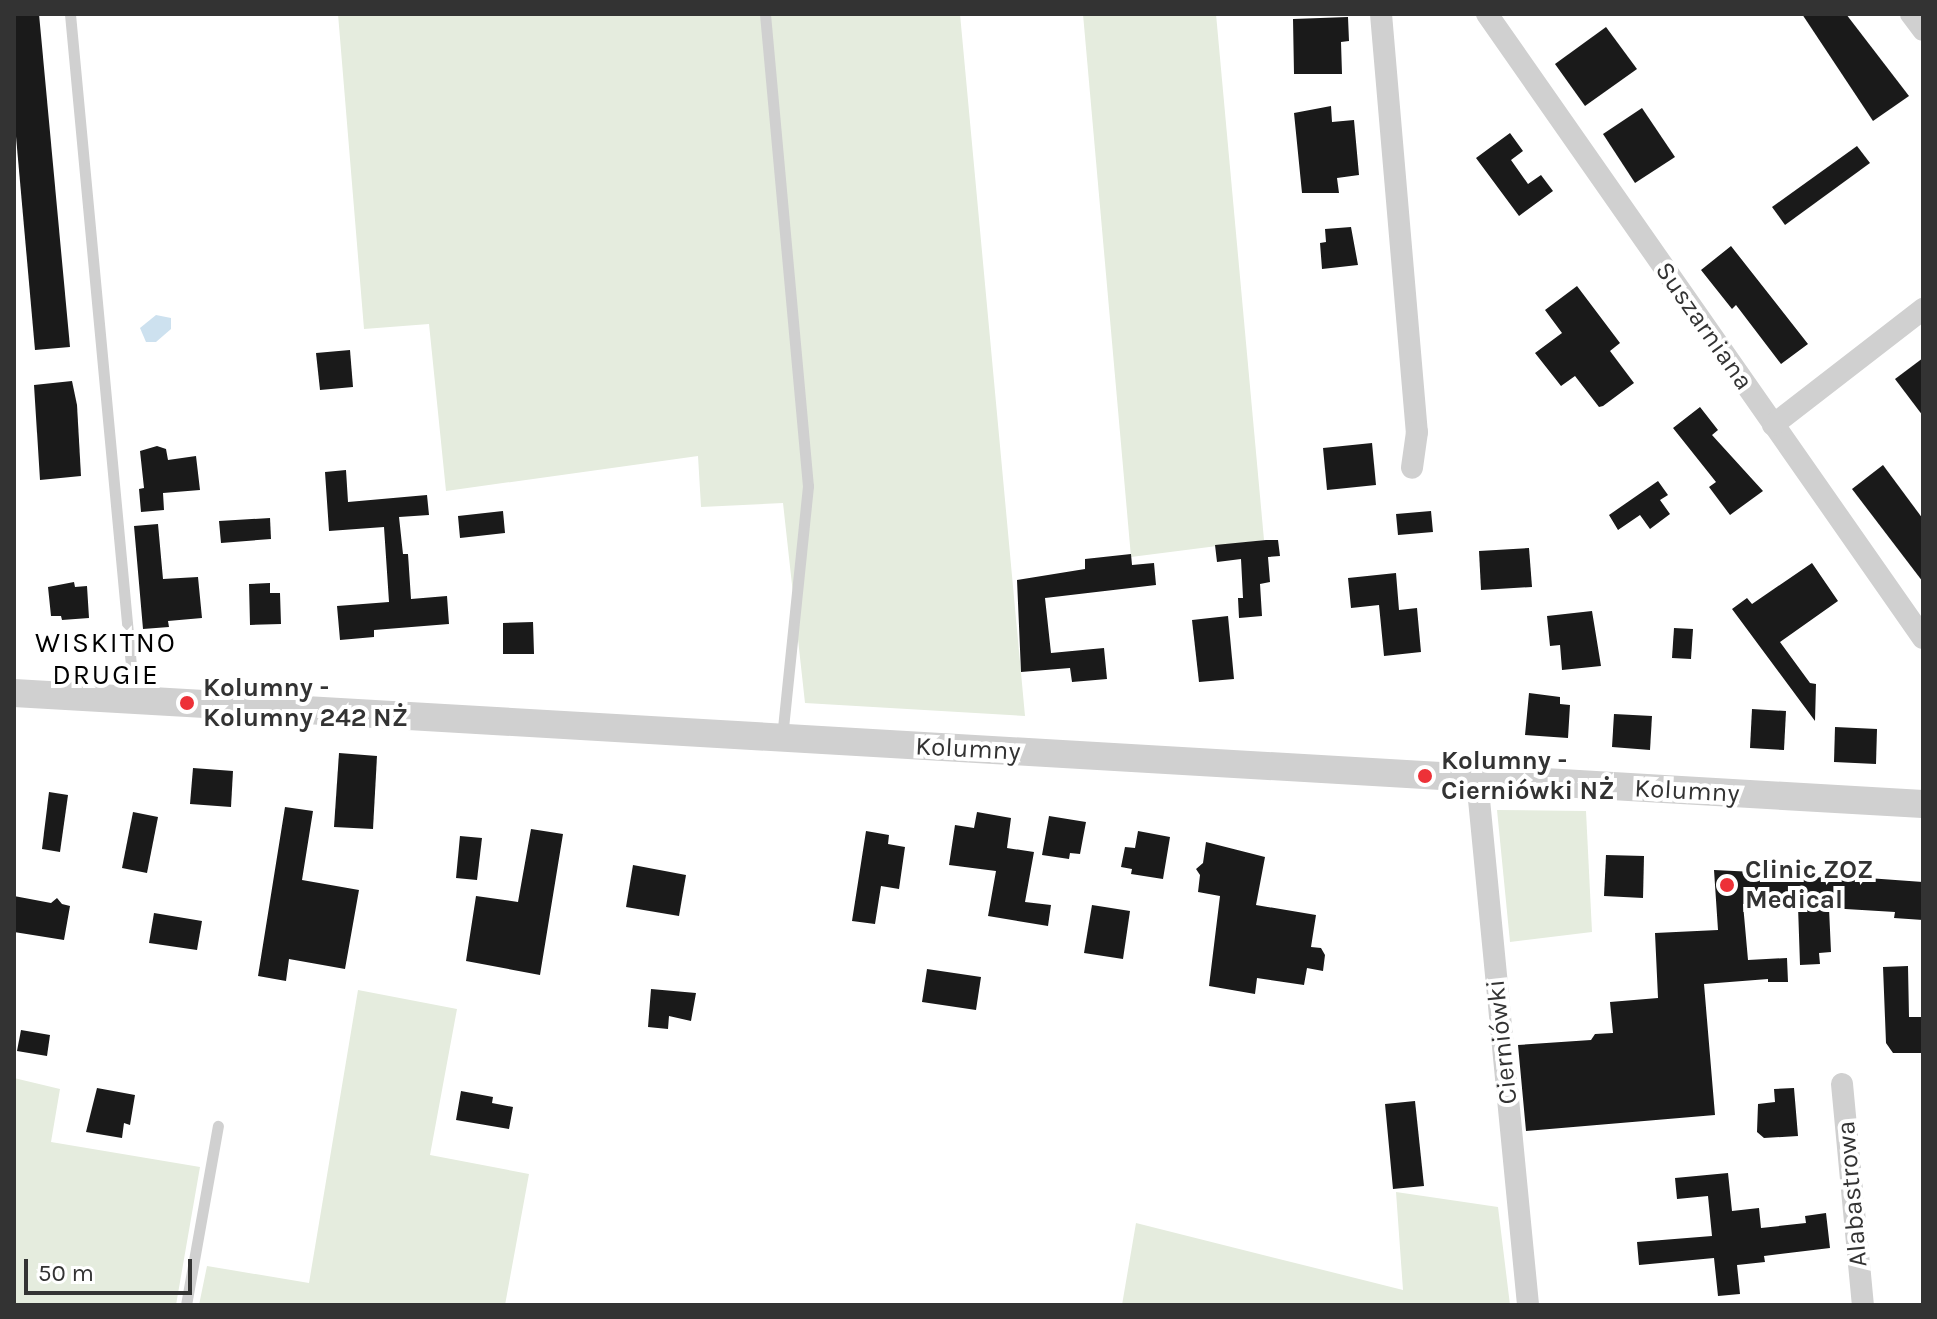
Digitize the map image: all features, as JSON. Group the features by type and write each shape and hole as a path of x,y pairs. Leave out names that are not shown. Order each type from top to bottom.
{"street":[{"path":"1381,14 1417,432 1412,468"},
{"name":"Suszarniana","path":"1487,14 1923,638"},
{"path":"1911,14 1923,30"},
{"path":"1773,425 1923,309"},
{"name":"Kolumny","path":"14,693 1923,804"},
{"name":"Cierniówki","path":"1477,779 1528,1305"},
{"name":"Alabastrowa","path":"1842,1084 1863,1305"}],"lane":[{"path":"70,14 134,700"},
{"path":"765,14 808,486 782,739"},
{"path":"186,1305 218,1126"}],"shaded area":[{"path":"338,14 960,14 1025,716 805,703 783,503 701,507 698,456 446,491 429,324 364,329"},
{"path":"1083,14 1216,14 1264,540 1131,557"},
{"path":"1497,810 1586,811 1592,932 1510,942"},
{"path":"358,990 457,1009 430,1155 529,1174 505,1305 199,1305 207,1266 309,1283"},
{"path":"14,1078 60,1089 51,1142 200,1167 176,1305 14,1305"},
{"path":"1396,1192 1498,1207 1510,1305 1122,1305 1136,1223 1403,1290"}],"water":[{"path":"156,315 171,318 171,329 156,342 146,342 140,328"}],"building":[{"path":"14,14 39,14 70,347 35,350 14,114"},
{"path":"1802,14 1846,14 1909,96 1873,121"},
{"path":"1348,17 1349,41 1341,42 1342,74 1294,74 1293,19"},
{"path":"1606,27 1637,69 1585,106 1555,64"},
{"path":"1331,106 1332,122 1354,120 1359,175 1337,178 1339,193 1302,193 1294,113"},
{"path":"1642,108 1675,157 1635,183 1603,134"},
{"path":"1510,133 1523,151 1511,160 1528,184 1541,175 1553,191 1519,216 1476,158"},
{"path":"1857,146 1870,163 1785,225 1772,207"},
{"path":"1351,227 1358,265 1322,269 1320,243 1326,242 1325,229"},
{"path":"1731,246 1808,344 1781,364 1736,305 1732,309 1701,270"},
{"path":"1577,286 1620,343 1610,351 1634,383 1599,407 1575,376 1561,386 1535,353 1562,333 1545,310"},
{"path":"350,350 353,387 320,390 316,353"},
{"path":"1923,358 1923,416 1895,379"},
{"path":"72,381 77,405 81,476 40,480 34,385"},
{"path":"1700,407 1718,430 1712,435 1763,491 1730,515 1709,487 1716,482 1673,428"},
{"path":"1372,443 1376,485 1327,490 1323,448"},
{"path":"157,446 166,449 168,460 196,456 200,490 163,493 164,510 141,512 139,489 144,488 140,451"},
{"path":"1883,465 1923,519 1923,582 1852,489"},
{"path":"346,470 348,502 427,495 429,515 399,517 403,554 408,554 411,599 447,596 449,624 374,630 374,637 340,640 337,606 389,602 384,527 329,531 325,472"},
{"path":"1658,481 1668,495 1660,500 1670,514 1650,529 1640,515 1618,530 1609,515"},
{"path":"503,511 505,533 460,538 458,516"},
{"path":"1431,511 1433,532 1398,535 1396,514"},
{"path":"270,518 271,539 221,543 219,521"},
{"path":"158,524 163,579 198,577 202,618 168,621 169,627 143,629 134,526"},
{"path":"1278,540 1280,556 1268,557 1270,582 1260,584 1262,616 1239,618 1238,598 1243,598 1241,559 1217,562 1215,545"},
{"path":"1529,548 1532,587 1481,590 1479,551"},
{"path":"1131,554 1132,565 1154,563 1156,585 1045,598 1051,653 1104,648 1107,679 1072,682 1070,668 1021,672 1017,580 1085,569 1085,559"},
{"path":"1812,563 1838,601 1780,642 1810,683 1816,684 1815,721 1732,609 1747,598 1752,604"},
{"path":"1396,573 1399,610 1417,608 1421,652 1384,656 1379,605 1351,608 1348,578"},
{"path":"74,582 75,587 87,586 89,618 62,620 61,616 51,616 48,587"},
{"path":"270,583 270,593 280,593 281,624 250,625 249,584"},
{"path":"1592,611 1601,666 1562,670 1560,645 1550,646 1547,616"},
{"path":"1228,616 1234,679 1199,682 1192,620"},
{"path":"533,622 534,654 503,654 503,623"},
{"path":"1674,628 1693,629 1691,659 1672,658"},
{"path":"1529,693 1560,697 1560,704 1570,705 1568,738 1525,735"},
{"path":"1752,709 1786,711 1784,750 1750,748"},
{"path":"1614,714 1652,716 1650,750 1612,747"},
{"path":"1835,727 1877,729 1876,764 1834,762"},
{"path":"339,753 377,756 373,829 334,827"},
{"path":"193,768 233,771 231,807 190,804"},
{"path":"49,792 68,795 60,852 42,849"},
{"path":"285,807 313,811 302,880 359,890 345,969 289,959 286,981 258,976"},
{"path":"133,812 158,817 147,873 122,868"},
{"path":"977,812 1011,818 1007,848 1034,852 1025,902 1051,905 1048,926 988,916 996,871 949,865 955,825 974,828"},
{"path":"1049,816 1086,822 1080,854 1070,853 1069,859 1042,855"},
{"path":"531,829 563,834 540,975 466,961 476,896 518,902"},
{"path":"866,831 889,835 888,844 905,847 899,889 881,886 875,924 852,921"},
{"path":"1138,831 1170,837 1163,879 1131,874 1132,869 1121,867 1125,847 1135,848"},
{"path":"460,836 482,838 477,880 456,878"},
{"path":"1206,842 1265,857 1256,905 1316,915 1311,947 1321,948 1325,955 1323,971 1307,968 1304,985 1257,978 1255,994 1209,986 1220,896 1198,892 1200,875 1196,869 1203,863"},
{"path":"1606,855 1644,856 1643,898 1604,896"},
{"path":"633,865 686,875 679,916 626,907"},
{"path":"1714,870 1793,874 1793,879 1840,876 1923,882 1923,920 1894,918 1895,912 1829,908 1831,952 1819,953 1820,964 1800,965 1798,906 1743,904 1748,960 1787,958 1788,982 1768,982 1768,979 1704,984 1715,1115 1526,1131 1518,1045 1591,1040 1595,1034 1613,1033 1610,1002 1658,998 1655,933 1718,930"},
{"path":"14,896 51,903 57,898 62,904 70,906 64,940 14,932"},
{"path":"1092,905 1130,911 1123,959 1084,953"},
{"path":"154,913 202,921 197,950 149,943"},
{"path":"1908,966 1909,1017 1923,1017 1923,1053 1893,1053 1886,1043 1883,967"},
{"path":"927,969 981,977 976,1010 922,1002"},
{"path":"651,989 696,993 691,1021 669,1016 668,1029 648,1027"},
{"path":"21,1030 50,1035 47,1056 17,1051"},
{"path":"97,1088 135,1095 130,1125 124,1123 122,1138 86,1132"},
{"path":"1794,1088 1798,1136 1764,1138 1757,1132 1758,1104 1775,1102 1774,1089"},
{"path":"461,1091 493,1097 492,1103 513,1107 509,1129 456,1120"},
{"path":"1415,1101 1424,1186 1393,1189 1385,1104"},
{"path":"1728,1173 1732,1211 1759,1208 1761,1228 1806,1223 1805,1216 1826,1213 1830,1248 1764,1256 1765,1262 1737,1265 1740,1294 1718,1296 1714,1258 1639,1265 1637,1242 1712,1236 1708,1196 1677,1199 1675,1178"}],"place":[{"name":"Kolumny - Kolumny 242 NŻ","path":"187,703"},
{"name":"Kolumny - Cierniówki NŻ","path":"1425,776"},
{"name":"Clinic ZOZ Medical","path":"1727,885"}],"district":[{"name":"WISKITNO DRUGIE","path":"106,659"}]}
